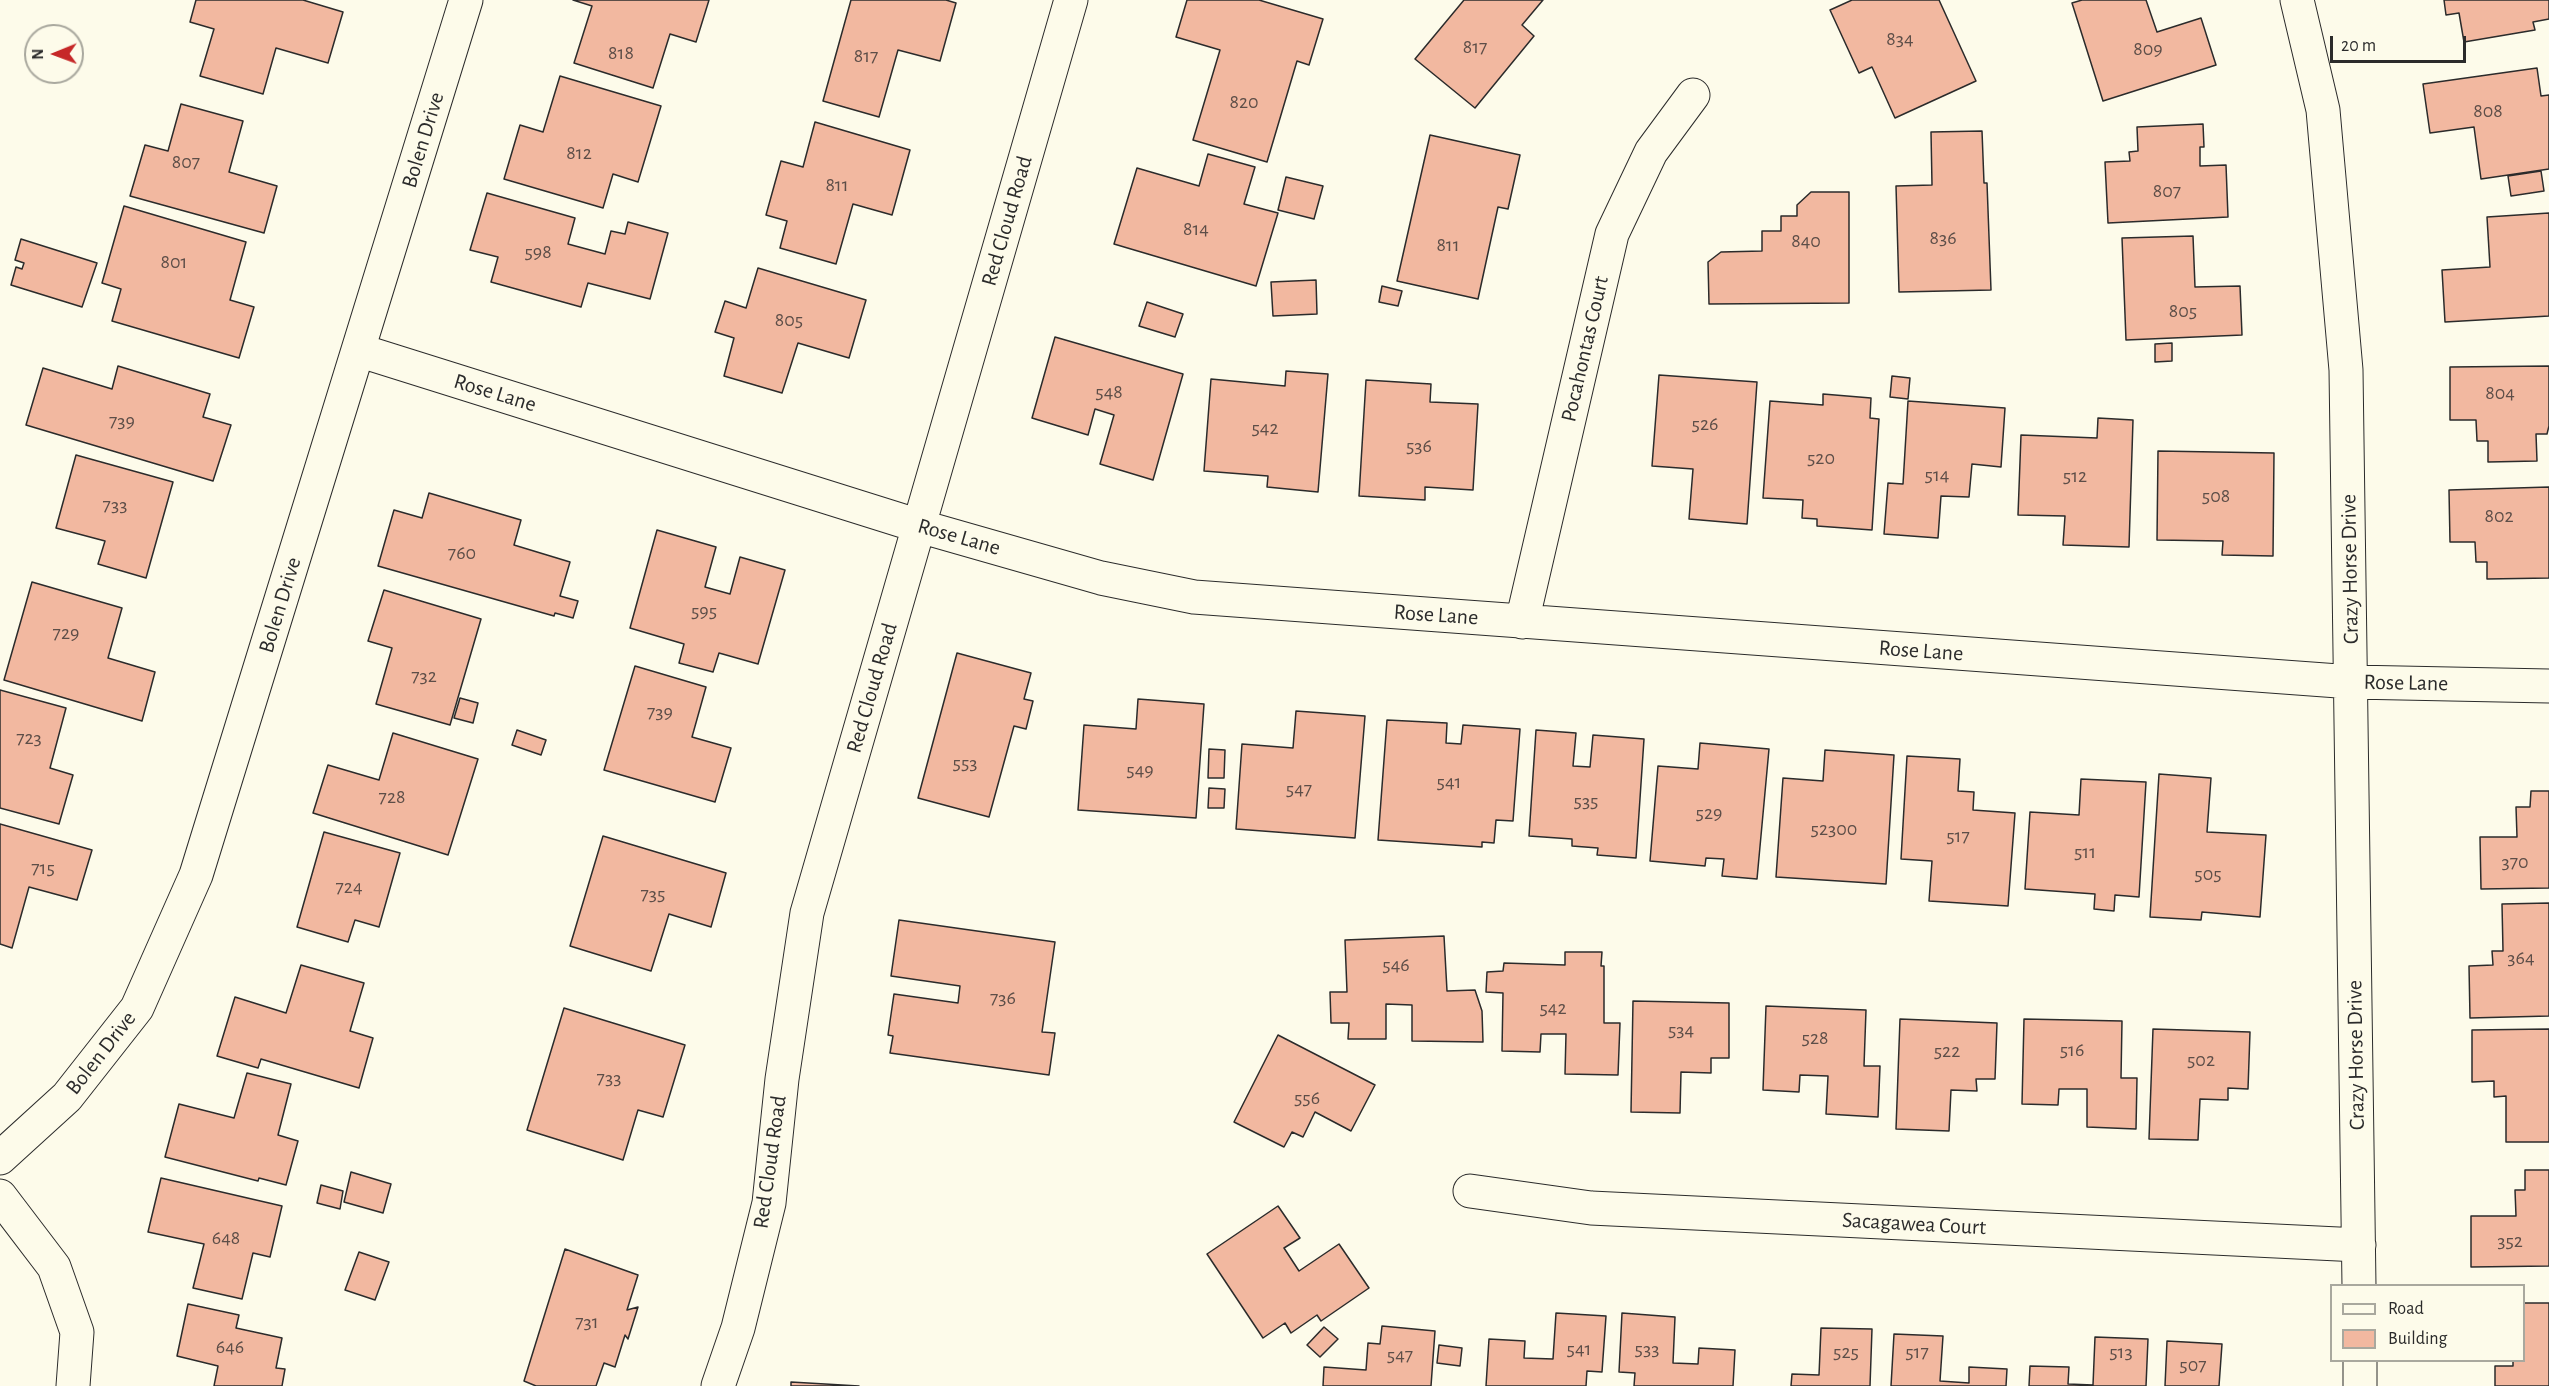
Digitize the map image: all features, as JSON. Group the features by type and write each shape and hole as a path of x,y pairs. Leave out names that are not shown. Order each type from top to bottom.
{"street":[{"name":"Bolen Drive","path":"0,1158 67,1097 137,1008 196,875 466,0"},
{"name":"Red Cloud Road","path":"718,1386 738,1328 768,1203 782,1079 807,913 1071,0"},
{"name":"Crazy Horse Drive","path":"2297,0 2323,110 2346,370 2359,1284"},
{"name":"Pocahontas Court","path":"1522,622 1612,234 1651,152 1693,95"},
{"name":"Rose Lane","path":"358,350 919,526 1101,578 1194,597 2352,682 2549,686"},
{"name":"Sacagawea Court","path":"1470,1191 1591,1208 2359,1245"},
{"path":"0,1196 54,1267 77,1332 73,1386"},
{"path":"2360,1362 2360,1386"}],"building":[{"path":"196,0 303,0 343,12 328,63 276,48 263,94 200,76 214,29 190,22"},
{"path":"573,0 709,0 696,42 670,34 653,88 574,63 592,6"},
{"path":"851,0 946,0 956,3 940,61 898,50 879,117 823,101"},
{"path":"1187,0 1259,0 1323,19 1309,65 1297,61 1267,162 1193,140 1220,50 1176,37"},
{"path":"1464,0 1543,0 1522,25 1534,36 1475,108 1415,59"},
{"path":"1852,0 1939,0 1976,81 1895,118 1872,67 1859,73 1830,10"},
{"path":"2082,0 2146,0 2157,32 2201,18 2216,65 2103,101 2072,3"},
{"path":"2444,0 2549,0 2549,19 2533,22 2535,30 2464,42 2459,13 2446,15"},
{"path":"2537,68 2541,96 2549,95 2549,169 2481,179 2474,127 2430,133 2423,84"},
{"path":"560,76 661,106 638,182 613,174 603,208 504,179 520,125 543,132"},
{"path":"181,104 243,121 229,172 277,186 264,233 130,196 145,145 168,151"},
{"path":"815,122 910,150 892,215 853,204 836,264 780,248 787,221 766,215 781,161 803,167"},
{"path":"2203,124 2204,147 2200,147 2200,166 2226,165 2228,217 2108,223 2105,162 2130,161 2129,152 2138,151 2137,127"},
{"path":"1982,131 1984,183 1987,183 1991,290 1899,292 1896,186 1932,185 1931,132"},
{"path":"1430,135 1520,155 1508,209 1498,207 1478,299 1397,281"},
{"path":"1208,154 1255,167 1244,204 1278,213 1256,286 1114,244 1137,168 1199,186"},
{"path":"2541,171 2544,191 2511,196 2508,176"},
{"path":"1286,177 1323,186 1314,219 1278,210"},
{"path":"1811,192 1849,192 1849,303 1709,304 1708,262 1721,252 1762,251 1762,231 1781,231 1781,216 1797,216 1797,205"},
{"path":"487,193 575,218 568,244 605,254 611,231 625,234 628,222 668,233 650,299 588,283 581,307 491,282 498,257 470,250"},
{"path":"124,206 246,242 230,300 254,307 239,358 112,321 121,289 102,283"},
{"path":"2549,213 2549,316 2445,322 2442,270 2490,267 2487,217"},
{"path":"2193,236 2195,287 2240,286 2242,335 2126,340 2122,238"},
{"path":"21,239 97,263 82,307 11,285 16,267 22,269 24,263 15,260"},
{"path":"758,268 866,300 849,358 798,343 782,393 724,376 734,338 715,332 725,301 746,308"},
{"path":"1316,280 1317,314 1273,316 1271,282"},
{"path":"1382,286 1402,291 1398,306 1379,302"},
{"path":"1147,302 1183,314 1175,337 1139,326"},
{"path":"1055,337 1183,374 1153,480 1100,464 1114,415 1095,409 1088,435 1032,418"},
{"path":"2172,343 2172,361 2155,362 2155,344"},
{"path":"118,366 210,394 203,417 231,425 213,481 26,425 43,368 112,389"},
{"path":"2549,366 2549,426 2547,434 2536,434 2537,461 2488,462 2488,441 2477,441 2476,420 2450,420 2450,367"},
{"path":"1286,371 1328,374 1318,492 1267,487 1268,476 1204,471 1211,379 1285,386"},
{"path":"1659,375 1757,382 1747,524 1689,519 1693,469 1652,466"},
{"path":"1892,376 1910,378 1908,399 1890,397"},
{"path":"1366,380 1431,384 1430,402 1478,404 1473,490 1425,487 1425,500 1359,496"},
{"path":"1823,394 1871,398 1870,418 1879,419 1872,530 1817,526 1817,519 1802,518 1803,500 1763,498 1770,401 1823,405"},
{"path":"1908,401 2005,408 2001,467 1972,464 1969,497 1941,496 1938,538 1884,534 1888,483 1903,484"},
{"path":"2098,418 2133,420 2129,547 2063,545 2065,516 2018,515 2021,435 2097,438"},
{"path":"2158,451 2274,453 2273,556 2222,555 2223,541 2157,540"},
{"path":"76,455 173,482 146,578 98,564 105,541 56,528"},
{"path":"2549,487 2549,578 2487,579 2487,562 2476,562 2475,542 2450,542 2449,490"},
{"path":"429,493 521,520 514,545 570,562 560,596 578,601 573,618 555,613 554,616 378,566 394,510 422,518"},
{"path":"657,530 716,547 705,587 730,594 740,557 785,570 758,664 719,653 713,672 679,663 684,644 630,628"},
{"path":"32,582 122,608 108,658 155,672 142,721 4,680"},
{"path":"384,590 481,619 450,725 376,704 392,648 368,641"},
{"path":"957,653 1031,673 1024,699 1033,701 1026,729 1014,726 989,817 918,798"},
{"path":"635,666 706,687 692,737 731,748 715,802 604,770"},
{"path":"0,690 66,708 50,768 73,775 59,824 0,808"},
{"path":"460,698 478,703 473,723 454,718"},
{"path":"1138,699 1204,704 1196,818 1078,810 1084,725 1136,729"},
{"path":"1296,711 1365,716 1355,838 1236,829 1242,744 1293,748"},
{"path":"1387,720 1447,723 1446,743 1461,744 1463,725 1520,729 1513,821 1496,820 1494,843 1482,842 1482,847 1378,840"},
{"path":"517,730 546,740 541,755 512,745"},
{"path":"1536,730 1576,733 1573,766 1590,767 1593,735 1644,739 1636,858 1597,855 1598,848 1572,846 1572,839 1529,836"},
{"path":"393,733 478,759 448,855 313,813 328,765 379,780"},
{"path":"1700,743 1769,749 1757,879 1722,876 1724,859 1706,858 1705,866 1650,861 1658,766 1698,769"},
{"path":"1209,749 1225,750 1224,778 1208,778"},
{"path":"1825,750 1894,755 1886,884 1776,877 1783,778 1823,781"},
{"path":"1907,756 1960,759 1958,791 1974,792 1973,810 2015,813 2008,906 1929,901 1932,861 1901,859"},
{"path":"2159,774 2211,778 2207,832 2266,835 2260,917 2202,912 2201,920 2150,917"},
{"path":"2081,779 2146,782 2139,897 2115,895 2114,911 2094,909 2095,894 2025,889 2030,812 2079,815"},
{"path":"1209,788 1225,789 1224,808 1208,808"},
{"path":"2531,791 2549,791 2549,888 2481,889 2480,837 2517,837 2516,807 2530,807"},
{"path":"0,824 92,850 77,900 29,887 12,948 0,944"},
{"path":"324,832 400,853 379,927 355,920 348,942 297,927"},
{"path":"603,836 726,873 711,927 669,914 651,971 570,946"},
{"path":"2549,903 2549,1016 2470,1018 2469,966 2493,965 2492,951 2503,951 2502,904"},
{"path":"899,920 1055,942 1042,1032 1055,1033 1049,1075 890,1053 893,1036 888,1035 894,994 958,1003 960,986 891,976"},
{"path":"1444,936 1447,991 1475,990 1482,1011 1483,1042 1412,1041 1412,1005 1386,1004 1386,1039 1348,1039 1349,1023 1331,1023 1330,992 1347,992 1345,940"},
{"path":"1565,952 1602,952 1604,1023 1620,1023 1618,1075 1565,1074 1566,1034 1541,1034 1540,1052 1502,1051 1503,993 1486,992 1487,972 1503,971 1504,963 1565,965"},
{"path":"301,965 364,983 350,1031 373,1038 359,1088 261,1059 258,1068 217,1056 235,997 286,1013"},
{"path":"1633,1001 1729,1003 1729,1058 1711,1058 1711,1073 1681,1072 1680,1113 1631,1112"},
{"path":"1766,1006 1866,1010 1864,1066 1880,1066 1878,1117 1826,1114 1828,1076 1800,1075 1799,1092 1763,1090"},
{"path":"564,1008 685,1045 663,1117 638,1110 623,1160 527,1130"},
{"path":"1900,1019 1997,1023 1995,1079 1976,1079 1977,1091 1951,1090 1949,1131 1896,1129"},
{"path":"2024,1019 2122,1021 2121,1078 2137,1078 2136,1129 2087,1127 2087,1089 2059,1089 2058,1105 2022,1104"},
{"path":"2153,1029 2250,1032 2248,1089 2228,1088 2228,1100 2200,1099 2198,1140 2149,1139"},
{"path":"2549,1029 2549,1142 2506,1142 2506,1096 2494,1097 2494,1081 2472,1082 2472,1030"},
{"path":"1278,1035 1375,1085 1351,1131 1315,1112 1303,1137 1292,1132 1284,1147 1234,1122"},
{"path":"247,1073 291,1084 278,1135 298,1141 286,1185 259,1178 258,1181 165,1157 179,1104 234,1118"},
{"path":"2525,1170 2549,1170 2549,1266 2471,1267 2471,1216 2516,1216 2515,1190 2525,1190"},
{"path":"351,1172 391,1184 383,1213 344,1202"},
{"path":"161,1178 282,1206 270,1257 253,1253 242,1299 193,1288 204,1244 148,1232"},
{"path":"321,1185 343,1191 340,1209 317,1203"},
{"path":"1278,1206 1300,1238 1284,1248 1299,1271 1339,1244 1369,1288 1321,1321 1317,1315 1291,1333 1285,1323 1263,1338 1207,1254"},
{"path":"565,1249 638,1275 627,1310 638,1307 628,1339 625,1335 615,1367 604,1363 596,1386 536,1386 524,1381"},
{"path":"359,1252 389,1262 375,1300 345,1290"},
{"path":"2525,1303 2549,1303 2549,1386 2495,1386 2495,1366 2513,1366 2513,1362 2525,1362"},
{"path":"188,1304 239,1315 236,1328 282,1338 276,1368 285,1369 282,1386 214,1386 218,1366 177,1356"},
{"path":"1556,1313 1606,1316 1602,1372 1587,1371 1586,1386 1486,1386 1489,1339 1525,1341 1524,1358 1553,1359"},
{"path":"1622,1313 1675,1317 1673,1363 1698,1364 1699,1348 1735,1350 1733,1386 1634,1386 1635,1373 1619,1372"},
{"path":"1382,1326 1435,1331 1431,1386 1323,1386 1324,1367 1366,1370 1368,1343 1380,1344"},
{"path":"1324,1327 1338,1339 1320,1357 1307,1345"},
{"path":"1821,1328 1872,1329 1870,1386 1791,1386 1792,1374 1819,1375"},
{"path":"1894,1334 1943,1336 1940,1381 1969,1383 1969,1367 2007,1369 2006,1386 1891,1386"},
{"path":"2095,1337 2148,1339 2146,1386 2029,1386 2030,1366 2069,1367 2068,1384 2093,1385"},
{"path":"2167,1341 2222,1344 2219,1386 2165,1386"},
{"path":"1439,1345 1462,1348 1460,1366 1437,1363"},
{"path":"791,1382 859,1386 791,1386"}]}
